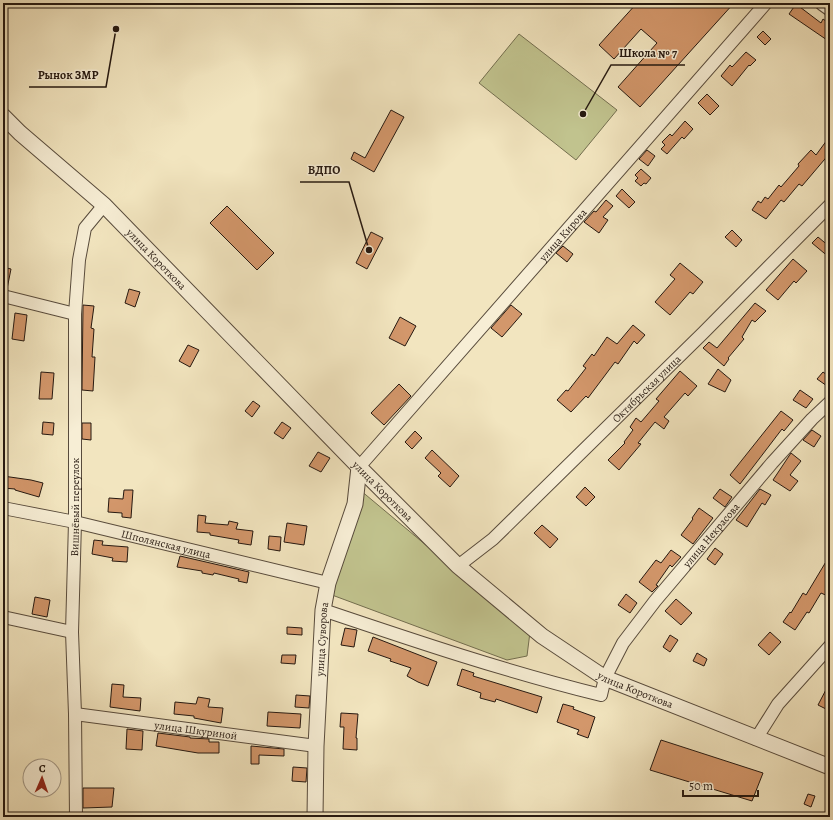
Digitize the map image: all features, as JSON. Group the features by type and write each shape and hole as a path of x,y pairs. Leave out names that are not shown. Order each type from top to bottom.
{"street":[{"name":"улица Кирова","path":"359,467 766,3"},
{"path":"823,3 830,8"},
{"name":"улица Короткова","path":"3,116 20,133 104,205 359,467 458,566 542,636 605,678 830,767"},
{"name":"Вишнёвый переулок","path":"76,817 75,714 72,632 75,522 75,314 79,260 85,228 104,205"},
{"name":"Октябрьская улица","path":"458,566 493,539 692,344 830,205"},
{"path":"3,296 75,314"},
{"name":"улица Некрасова","path":"323,610 448,652 538,680 601,695 605,678 623,643 655,601 772,464 830,402"},
{"name":"улица Суворова","path":"315,817 316,746 323,610 328,583 355,504 359,467"},
{"name":"Шполянская улица","path":"3,508 75,522 328,583"},
{"path":"3,617 72,632"},
{"path":"756,739 778,704 830,646"},
{"name":"улица Шкуриной","path":"75,714 316,746"}],"green space":[{"path":"519,34 617,110 576,160 479,83"},
{"path":"360,490 530,632 527,656 507,660 332,595"}],"building":[{"path":"637,3 734,3 640,107 618,87 657,43 641,29 614,59 599,45"},
{"path":"796,4 821,23 823,19 830,24 830,36 827,40 789,14"},
{"path":"763,31 771,39 765,45 757,37"},
{"path":"746,52 756,60 750,66 749,65 732,86 721,76 730,65 732,67"},
{"path":"707,94 719,106 710,115 698,103"},
{"path":"391,110 404,117 374,172 351,159 354,152 365,158"},
{"path":"685,121 693,129 684,139 682,137 667,154 661,149 665,145 662,142 670,134 672,136"},
{"path":"830,136 830,153 802,186 799,184 784,202 781,200 766,219 752,210 758,201 761,203 765,197 768,199 779,185 781,187 799,166 798,164 811,150 816,155"},
{"path":"647,150 655,156 648,166 639,159"},
{"path":"641,169 651,178 646,184 644,183 641,186 635,181 638,178 635,175"},
{"path":"622,189 635,202 629,208 616,196"},
{"path":"606,200 613,206 603,217 608,220 599,233 584,222 594,211 596,212"},
{"path":"227,206 274,253 257,270 210,223"},
{"path":"732,230 742,240 736,247 725,237"},
{"path":"371,232 383,238 367,269 356,263"},
{"path":"818,237 830,247 830,258 812,243"},
{"path":"563,246 573,254 567,262 556,253"},
{"path":"793,259 807,271 796,283 794,281 778,300 766,290"},
{"path":"680,263 703,282 693,294 690,292 670,315 655,302 675,279 670,275"},
{"path":"3,267 11,269 7,289 3,289"},
{"path":"129,289 140,292 135,307 125,303"},
{"path":"755,303 766,311 755,322 752,320 742,337 744,339 728,358 729,359 724,366 703,348 709,342 717,348"},
{"path":"83,305 94,306 91,328 94,329 92,357 95,357 93,391 82,390"},
{"path":"511,305 522,314 502,337 491,328"},
{"path":"15,313 27,315 24,341 12,339"},
{"path":"400,317 416,326 405,346 389,338"},
{"path":"633,325 645,335 637,344 634,341 618,364 615,362 588,398 586,396 571,412 557,400 566,390 568,391 586,368 583,366 592,354 594,356 607,337 617,344"},
{"path":"188,345 199,350 190,367 179,361"},
{"path":"718,369 731,380 725,392 708,384"},
{"path":"680,371 697,386 688,396 685,393 664,417 669,421 664,429 655,422 638,443 641,444 619,470 608,460 625,443 624,442 633,430 630,427 636,418 641,422 659,401 656,399"},
{"path":"41,372 54,373 52,399 39,399"},
{"path":"823,372 830,377 830,388 817,379"},
{"path":"399,384 411,396 384,425 371,413"},
{"path":"800,390 813,399 806,408 793,400"},
{"path":"253,401 260,406 252,417 245,411"},
{"path":"781,411 793,420 784,431 782,429 740,484 730,475"},
{"path":"43,422 54,423 53,435 42,434"},
{"path":"282,422 291,428 283,439 274,433"},
{"path":"82,423 91,423 91,440 82,439"},
{"path":"812,430 821,436 814,447 803,440"},
{"path":"415,431 422,438 412,449 405,442"},
{"path":"432,450 459,476 450,487 438,476 441,473 425,458"},
{"path":"318,452 330,458 321,472 309,466"},
{"path":"791,453 801,461 790,475 798,481 790,491 773,480"},
{"path":"3,476 43,483 39,497 15,489 3,488"},
{"path":"585,487 595,497 586,506 576,497"},
{"path":"720,489 732,497 725,507 713,498"},
{"path":"760,489 771,495 765,505 762,503 747,527 736,520"},
{"path":"124,490 133,490 131,518 122,517 122,513 108,512 109,498 123,499"},
{"path":"699,508 713,518 693,544 681,535"},
{"path":"198,515 206,516 205,523 228,525 229,521 238,523 236,529 253,531 251,545 238,543 239,540 210,535 210,533 197,532"},
{"path":"287,523 307,526 304,545 284,542"},
{"path":"542,525 558,539 550,548 534,533"},
{"path":"269,536 281,537 280,551 268,549"},
{"path":"94,540 103,541 102,545 128,547 127,562 112,561 113,558 92,554"},
{"path":"715,548 723,554 715,565 707,559"},
{"path":"671,550 681,557 672,567 670,565 656,585 658,586 652,592 639,582 656,560 661,563"},
{"path":"830,555 830,597 821,593 809,613 807,612 795,630 783,622 790,612 791,613 803,593 806,595"},
{"path":"180,556 249,572 247,583 238,581 239,579 214,573 213,575 202,573 202,571 177,567"},
{"path":"626,594 637,603 630,613 618,605"},
{"path":"35,597 50,600 47,617 32,614"},
{"path":"676,599 692,613 681,625 665,611"},
{"path":"287,627 302,628 302,635 287,634"},
{"path":"345,628 357,630 354,647 341,645"},
{"path":"770,632 781,642 769,655 758,645"},
{"path":"670,635 678,640 670,652 663,647"},
{"path":"373,637 437,662 428,686 407,676 411,668 390,661 391,659 368,651"},
{"path":"697,653 707,659 704,666 693,661"},
{"path":"282,655 296,655 295,664 281,663"},
{"path":"462,669 474,673 473,676 542,697 537,713 496,699 495,702 480,698 481,693 457,685"},
{"path":"830,682 830,711 818,705"},
{"path":"112,684 124,685 123,697 141,698 140,711 110,707"},
{"path":"296,695 310,696 309,708 295,707"},
{"path":"198,697 210,699 208,707 223,708 221,723 194,718 194,716 174,714 175,702 196,704"},
{"path":"563,704 574,707 573,709 595,717 588,738 577,734 579,730 557,722"},
{"path":"268,712 301,714 300,728 267,726"},
{"path":"341,713 358,714 356,738 357,750 343,749 344,727 340,727"},
{"path":"127,729 143,731 142,750 126,749"},
{"path":"158,733 190,738 209,739 209,742 219,742 219,753 198,753 156,746"},
{"path":"661,740 763,773 752,801 650,770"},
{"path":"251,746 284,749 284,756 259,755 259,764 251,764"},
{"path":"293,767 307,768 306,782 292,781"},
{"path":"83,788 114,788 112,807 83,808"},
{"path":"808,794 815,796 811,807 804,804"}],"place":[{"name":"Рынок ЗМР","path":"116,29"},
{"name":"Школа № 7","path":"583,114"},
{"name":"ВДПО","path":"369,250"}]}
